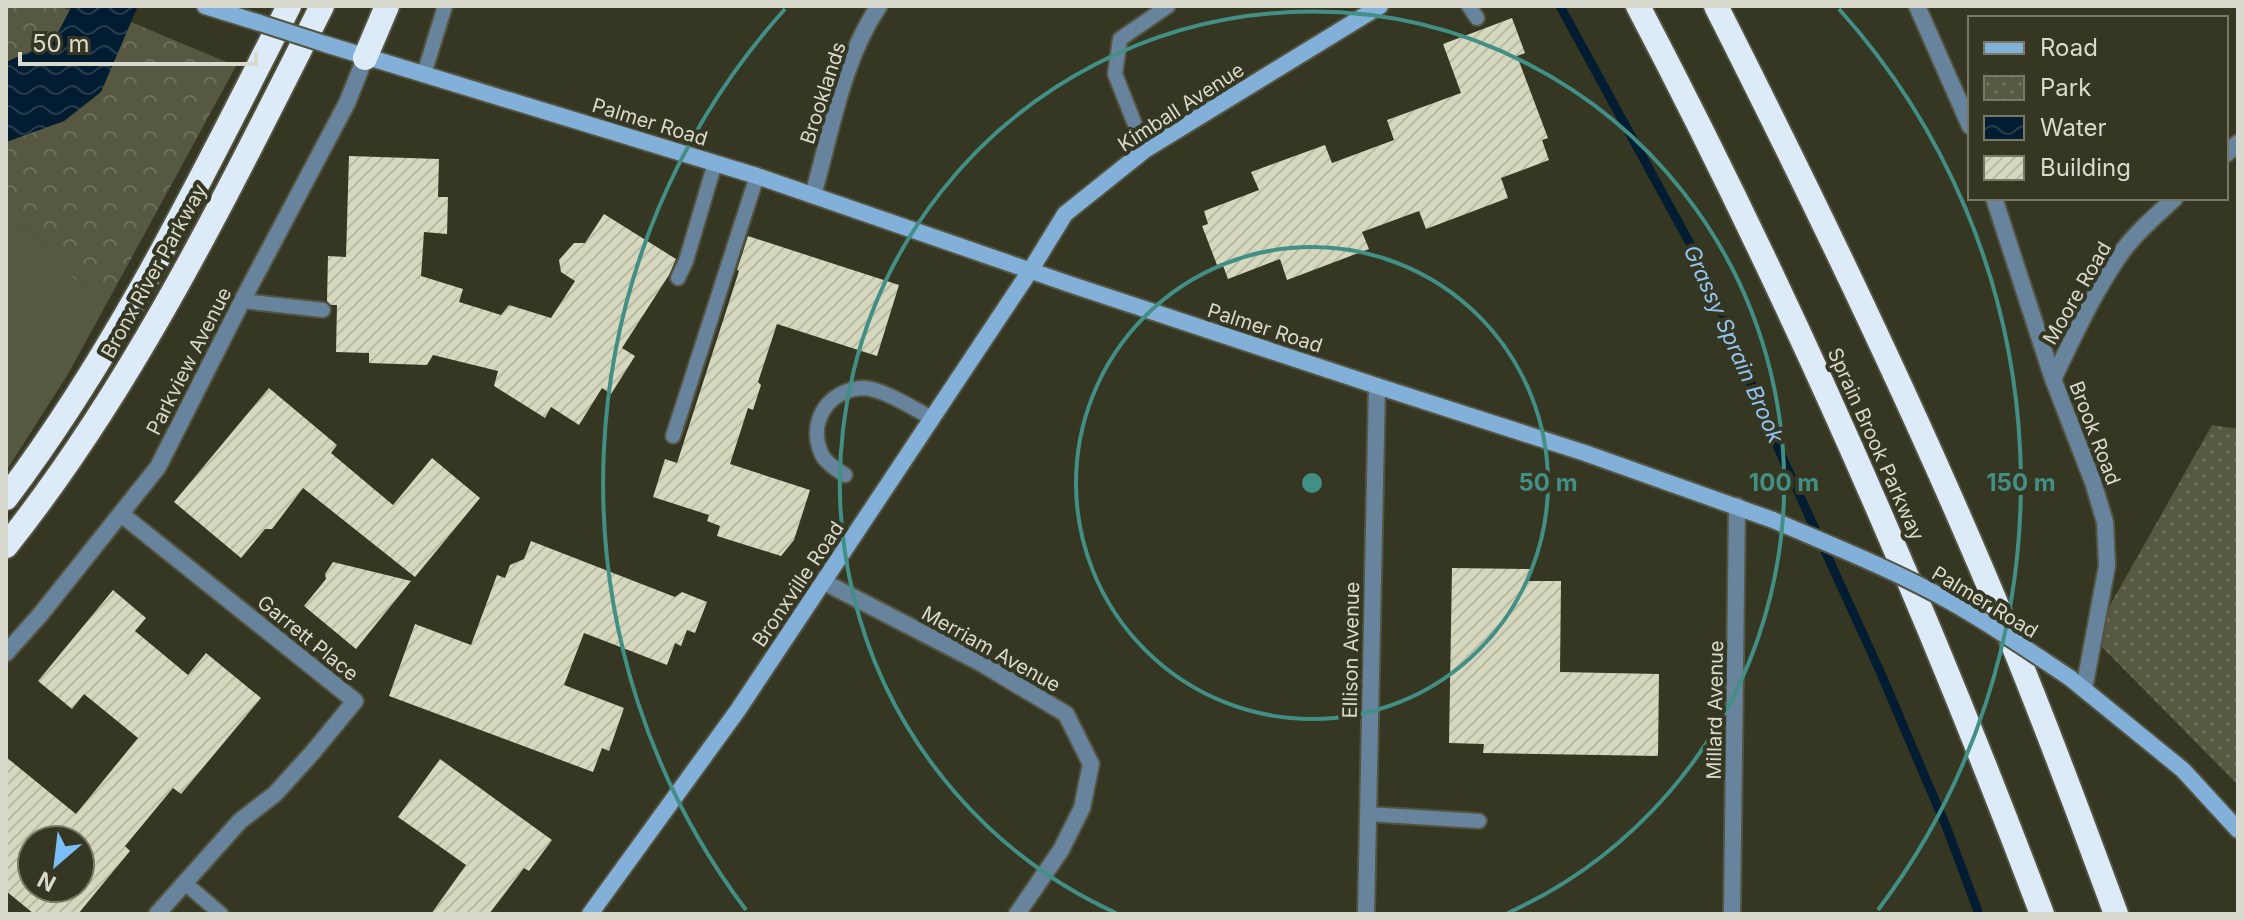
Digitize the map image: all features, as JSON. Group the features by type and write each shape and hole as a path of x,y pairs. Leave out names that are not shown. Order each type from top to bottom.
{"highway":[{"name":"Bronx River Parkway","path":"6,498 55,429 126,313 289,6"},
{"name":"Bronx River Parkway","path":"6,546 82,442 162,311 322,6"},
{"path":"365,58 387,6"},
{"name":"Sprain Brook Parkway","path":"1638,6 1754,238 1851,447 1946,670 2042,914"},
{"path":"1716,6 1876,334 1964,529 2016,651 2116,914"}],"street":[{"name":"Palmer Road","path":"205,6 365,58 757,176 1030,271 1585,453 1773,520 1890,570 1986,622 2070,678 2183,770 2238,830"},
{"name":"Brooklands","path":"813,195 845,76 879,6"},
{"name":"Kimball Avenue","path":"1030,271 1065,214 1145,150 1380,6"},
{"path":"1917,6 1968,121"},
{"name":"Parkview Avenue","path":"6,653 158,467 347,103 365,58"},
{"name":"Brook Road","path":"1995,200 2053,379 2105,522 2107,566 2084,689"},
{"name":"Moore Road","path":"2053,379 2089,305 2123,250 2173,200"},
{"name":"Bronxville Road","path":"590,914 738,710 1030,271"},
{"name":"Ellison Avenue","path":"1366,914 1377,386"},
{"name":"Millard Avenue","path":"1732,914 1737,506"},
{"name":"Garrett Place","path":"121,514 355,701 275,794 240,821 157,914"},
{"name":"Merriam Avenue","path":"824,582 979,662 1066,714 1091,764 1082,808 1061,850 1017,914"}],"lane":[{"path":"424,74 445,6"},
{"path":"1145,150 1115,74 1120,39 1168,6"},
{"path":"678,278 686,261 715,163"},
{"path":"673,436 757,176"},
{"path":"242,301 323,310"},
{"path":"845,475 823,457 816,429 825,406 841,394 864,388 887,395 932,418"},
{"path":"1368,814 1479,821"},
{"path":"186,884 221,914"}],"green space":[{"path":"6,6 56,6 70,10 53,42 6,62"},
{"path":"131,22 236,66 114,290 91,290 75,280 32,233 6,218 6,142 64,121 100,92"},
{"path":"6,218 32,233 75,280 91,290 114,290 68,374 8,468 6,449"},
{"path":"2212,425 2238,429 2238,785 2092,637"}],"water":[{"path":"72,6 138,6 101,92 64,121 6,142 6,62 53,42"}],"building":[{"path":"1512,18 1525,53 1517,56 1548,138 1542,140 1549,160 1501,178 1508,198 1426,229 1419,211 1362,232 1369,249 1287,280 1280,259 1228,279 1222,263 1217,265 1202,226 1208,224 1204,211 1259,190 1251,172 1325,145 1332,163 1394,140 1387,120 1461,93 1443,44"},
{"path":"349,156 439,159 438,197 448,197 447,234 424,232 421,276 463,289 459,302 501,315 509,305 551,318 575,281 561,272 559,260 574,243 585,243 604,214 676,259 622,348 635,356 611,394 602,388 579,425 551,407 545,418 494,386 498,371 433,355 427,365 369,363 369,353 336,352 337,305 327,301 328,256 346,257"},
{"path":"748,236 899,285 877,356 777,324 758,382 761,385 753,410 748,408 730,464 810,490 794,540 781,556 717,536 720,526 707,521 709,515 653,497 665,459 677,463"},
{"path":"269,388 337,445 331,453 393,505 432,458 480,498 415,577 303,488 272,529 265,529 241,558 174,502"},
{"path":"531,541 675,597 682,592 707,602 695,633 687,630 681,646 675,643 667,665 584,633 564,685 624,708 609,751 602,748 593,772 389,696 415,624 471,645 497,575 505,578 510,565 524,559"},
{"path":"333,562 411,581 356,649 304,606 326,579 325,574"},
{"path":"1452,568 1530,569 1529,581 1561,581 1560,672 1659,674 1658,756 1483,753 1484,744 1449,743"},
{"path":"113,590 146,618 135,631 188,675 206,653 261,698 181,794 173,788 125,846 130,851 96,892 96,824 16,824 16,899 6,891 6,757 76,814 138,738 84,694 72,709 38,681"},
{"path":"440,759 552,840 529,871 524,868 489,914 431,914 466,865 398,817"},
{"path":"22,904 86,904 78,914 34,914"}],"waterway":[{"name":"Grassy Sprain Brook","path":"1560,6 1699,260 1779,450 1879,669 1946,826 1979,914"}]}
